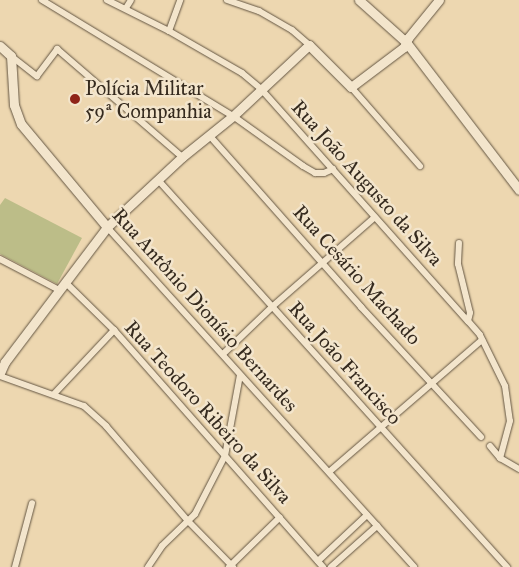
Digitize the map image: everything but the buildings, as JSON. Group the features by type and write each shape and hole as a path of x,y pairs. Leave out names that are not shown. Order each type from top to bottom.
{"street":[{"path":"42,0 233,116 315,173 324,173 332,169"},
{"name":"Rua João Augusto da Silva","path":"108,0 169,31 242,73 261,89 468,321 482,340 505,386 510,421 500,458"},
{"path":"126,8 131,0"},
{"path":"169,31 180,0"},
{"path":"227,0 259,11 292,30 351,87 420,166"},
{"path":"359,0 406,42 519,190"},
{"path":"351,87 404,47 440,0"},
{"path":"280,517 230,566 189,522 106,426 84,406 0,375 2,360 107,227 159,181 182,157 233,116 308,45"},
{"path":"0,46 37,76 57,49 182,157"},
{"name":"Rua Antônio Dionísio Bernardes","path":"11,56 14,105 21,124 107,227 414,567"},
{"name":"Rua Cesário Machado","path":"209,135 481,437"},
{"name":"Rua João Francisco","path":"159,181 507,567"},
{"path":"223,354 273,306 375,216"},
{"path":"459,242 458,264 470,313 468,321"},
{"name":"Rua Teodoro Ribeiro da Silva","path":"0,259 62,286 114,330 323,567"},
{"path":"54,394 114,330"},
{"path":"329,472 380,426 482,340"},
{"path":"148,567 162,546 189,522 195,514 225,456 240,375"},
{"path":"490,446 500,458 519,469"},
{"path":"15,567 32,504"},
{"path":"318,561 367,515"},
{"path":"331,567 376,526"}],"green space":[{"path":"5,198 82,238 57,284 0,254 0,205"}],"place":[{"name":"Polícia Militar 59ª Companhia","path":"75,99"}]}
